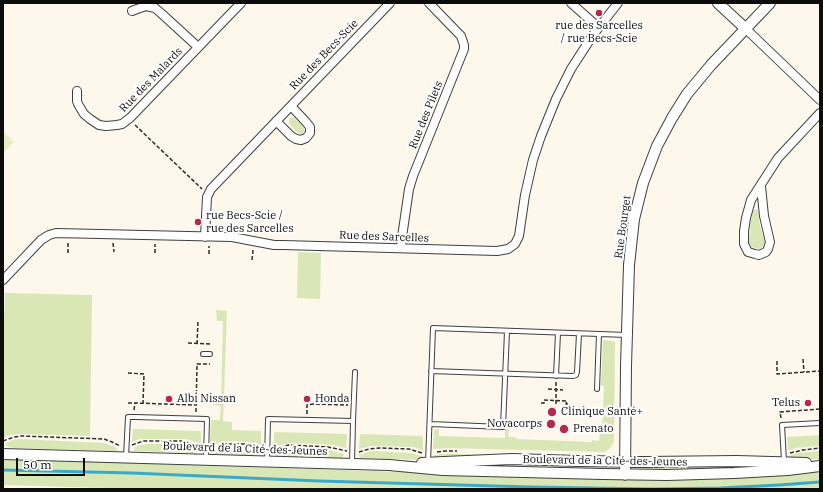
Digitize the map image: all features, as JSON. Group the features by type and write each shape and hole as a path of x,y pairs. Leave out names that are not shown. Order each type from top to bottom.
{"street":[{"name":"Rue des Malards","path":"77,91 78,104 84,114 90,119 99,125 117,126 122,124 130,118 240,3"},
{"name":"Rue des Becs-Scie","path":"207,240 206,201 214,186 390,3"},
{"name":"Rue des Pilets","path":"402,248 402,237 409,189 413,176 464,49 461,36 429,3"},
{"path":"571,3 598,27"},
{"name":"Rue des Sarcelles","path":"3,280 41,240 52,234 62,233 207,240 232,237 278,245 497,251 508,249 514,246 519,236 522,210 530,172 546,124 556,100 571,69 598,27 618,3"},
{"path":"718,3 820,100"},
{"name":"Rue Bourget","path":"625,475 627,335 631,235 646,173 659,142 684,99 704,73 770,3"},
{"path":"132,11 146,6 155,8 198,47"},
{"name":"Rue des Becs-Scie","path":"276,121 294,138 298,140 306,138 310,133 310,127 291,106"},
{"path":"761,186 764,216 770,242 766,252 759,255 748,252 744,244 746,218 749,207 754,196 778,158 820,112"},
{"name":"Boulevard de la Cité-des-Jeunes","path":"3,454 389,465 512,459 625,462 737,461 784,462 820,465"},
{"name":"Boulevard de la Cité-des-Jeunes","path":"427,462 449,470 625,475 734,473 788,470 820,465"}],"lane":[{"path":"427,462 430,424 432,328 627,335"},
{"path":"430,424 503,427 507,331"},
{"path":"556,376 558,333"},
{"path":"431,371 573,376 576,375 577,372 579,334"},
{"path":"596,389 599,334"},
{"path":"203,354 210,354"},
{"path":"352,464 354,372"},
{"path":"126,457 128,417 207,419 206,460"},
{"path":"267,462 268,419 353,421"},
{"path":"784,462 782,425 820,423"}],"path":[{"path":"134,123 202,189"},
{"path":"68,240 68,253"},
{"path":"207,240 209,254"},
{"path":"113,241 114,252"},
{"path":"155,242 155,253"},
{"path":"252,260 253,248"},
{"path":"197,344 198,321"},
{"path":"188,343 210,344"},
{"path":"803,359 804,372"},
{"path":"777,361 777,374 820,371"},
{"path":"195,412 197,364 210,364"},
{"path":"128,373 144,374 143,403"},
{"path":"556,382 556,404"},
{"path":"548,389 563,390"},
{"path":"541,403 544,403 544,400 567,401 566,404 570,404"},
{"path":"128,403 195,405"},
{"path":"134,411 135,403"},
{"path":"306,420 307,405 347,405"},
{"path":"780,412 820,409"},
{"path":"3,441 21,436 99,439 108,440 120,446"},
{"name":"Boulevard de la Cité-des-Jeunes","path":"133,445 143,441 182,441 201,449"},
{"name":"Boulevard de la Cité-des-Jeunes","path":"212,449 223,444 250,444 260,449"},
{"name":"Boulevard de la Cité-des-Jeunes","path":"274,450 285,446 296,446 328,447 346,451"},
{"path":"359,452 380,448 409,449 427,462"},
{"path":"790,453 820,448"}],"green space":[{"path":"292,117 304,127 303,133 298,133 289,124 289,119"},
{"path":"3,131 14,142 3,153"},
{"path":"756,209 758,211 760,226 765,242 763,247 758,249 752,247 749,242 751,220 753,211"},
{"path":"298,252 321,253 320,299 297,298"},
{"path":"5,293 92,295 90,436 22,434 11,435 3,438 3,347"},
{"path":"216,310 227,311 223,421 232,422 232,430 261,431 261,446 249,442 231,441 210,446 211,420 220,420 221,406 213,405 214,402 221,402 223,321 217,321"},
{"path":"603,340 615,342 614,441 610,448 605,452 447,448 433,449 434,431 436,429 439,430 439,436 505,438 505,429 509,429 508,437 516,437 516,439 599,441 600,433 602,432 604,386 601,385"},
{"path":"133,429 201,431 201,446 186,439 140,439 132,442"},
{"path":"275,432 347,434 346,448 332,445 297,443 274,447"},
{"path":"360,434 421,436 423,437 423,450 413,447 371,446 359,449"},
{"path":"820,435 820,446 795,448 788,451 787,437"},
{"path":"19,439 104,443 115,447 118,450 14,448 8,447 5,444 12,440"},
{"path":"148,444 186,444 197,451 193,453 135,451 135,447"},
{"path":"228,446 248,447 259,452 256,456 215,454 214,451"},
{"path":"284,449 329,450 344,455 342,458 276,456 274,453"},
{"path":"372,451 410,453 422,456 423,459 361,458 359,456"},
{"path":"820,451 820,459 801,460 791,459 789,456 797,453"},
{"path":"434,455 585,457 434,458"},
{"path":"3,459 437,473 780,474 820,472 820,489 137,489 3,485"},
{"path":"739,465 785,467 651,471 641,468 642,466"}],"waterway":[{"path":"3,470 132,473 319,481 652,489 721,488 820,482"}],"place":[{"name":"rue des Sarcelles / rue Becs-Scie","path":"599,13"},
{"name":"rue Becs-Scie / rue des Sarcelles","path":"198,222"},
{"name":"Albi Nissan","path":"169,399"},
{"name":"Honda","path":"307,399"},
{"name":"Telus","path":"808,403"},
{"name":"Clinique Santé+","path":"552,412"},
{"name":"Novacorps","path":"551,424"},
{"name":"Prenato","path":"564,429"}]}
